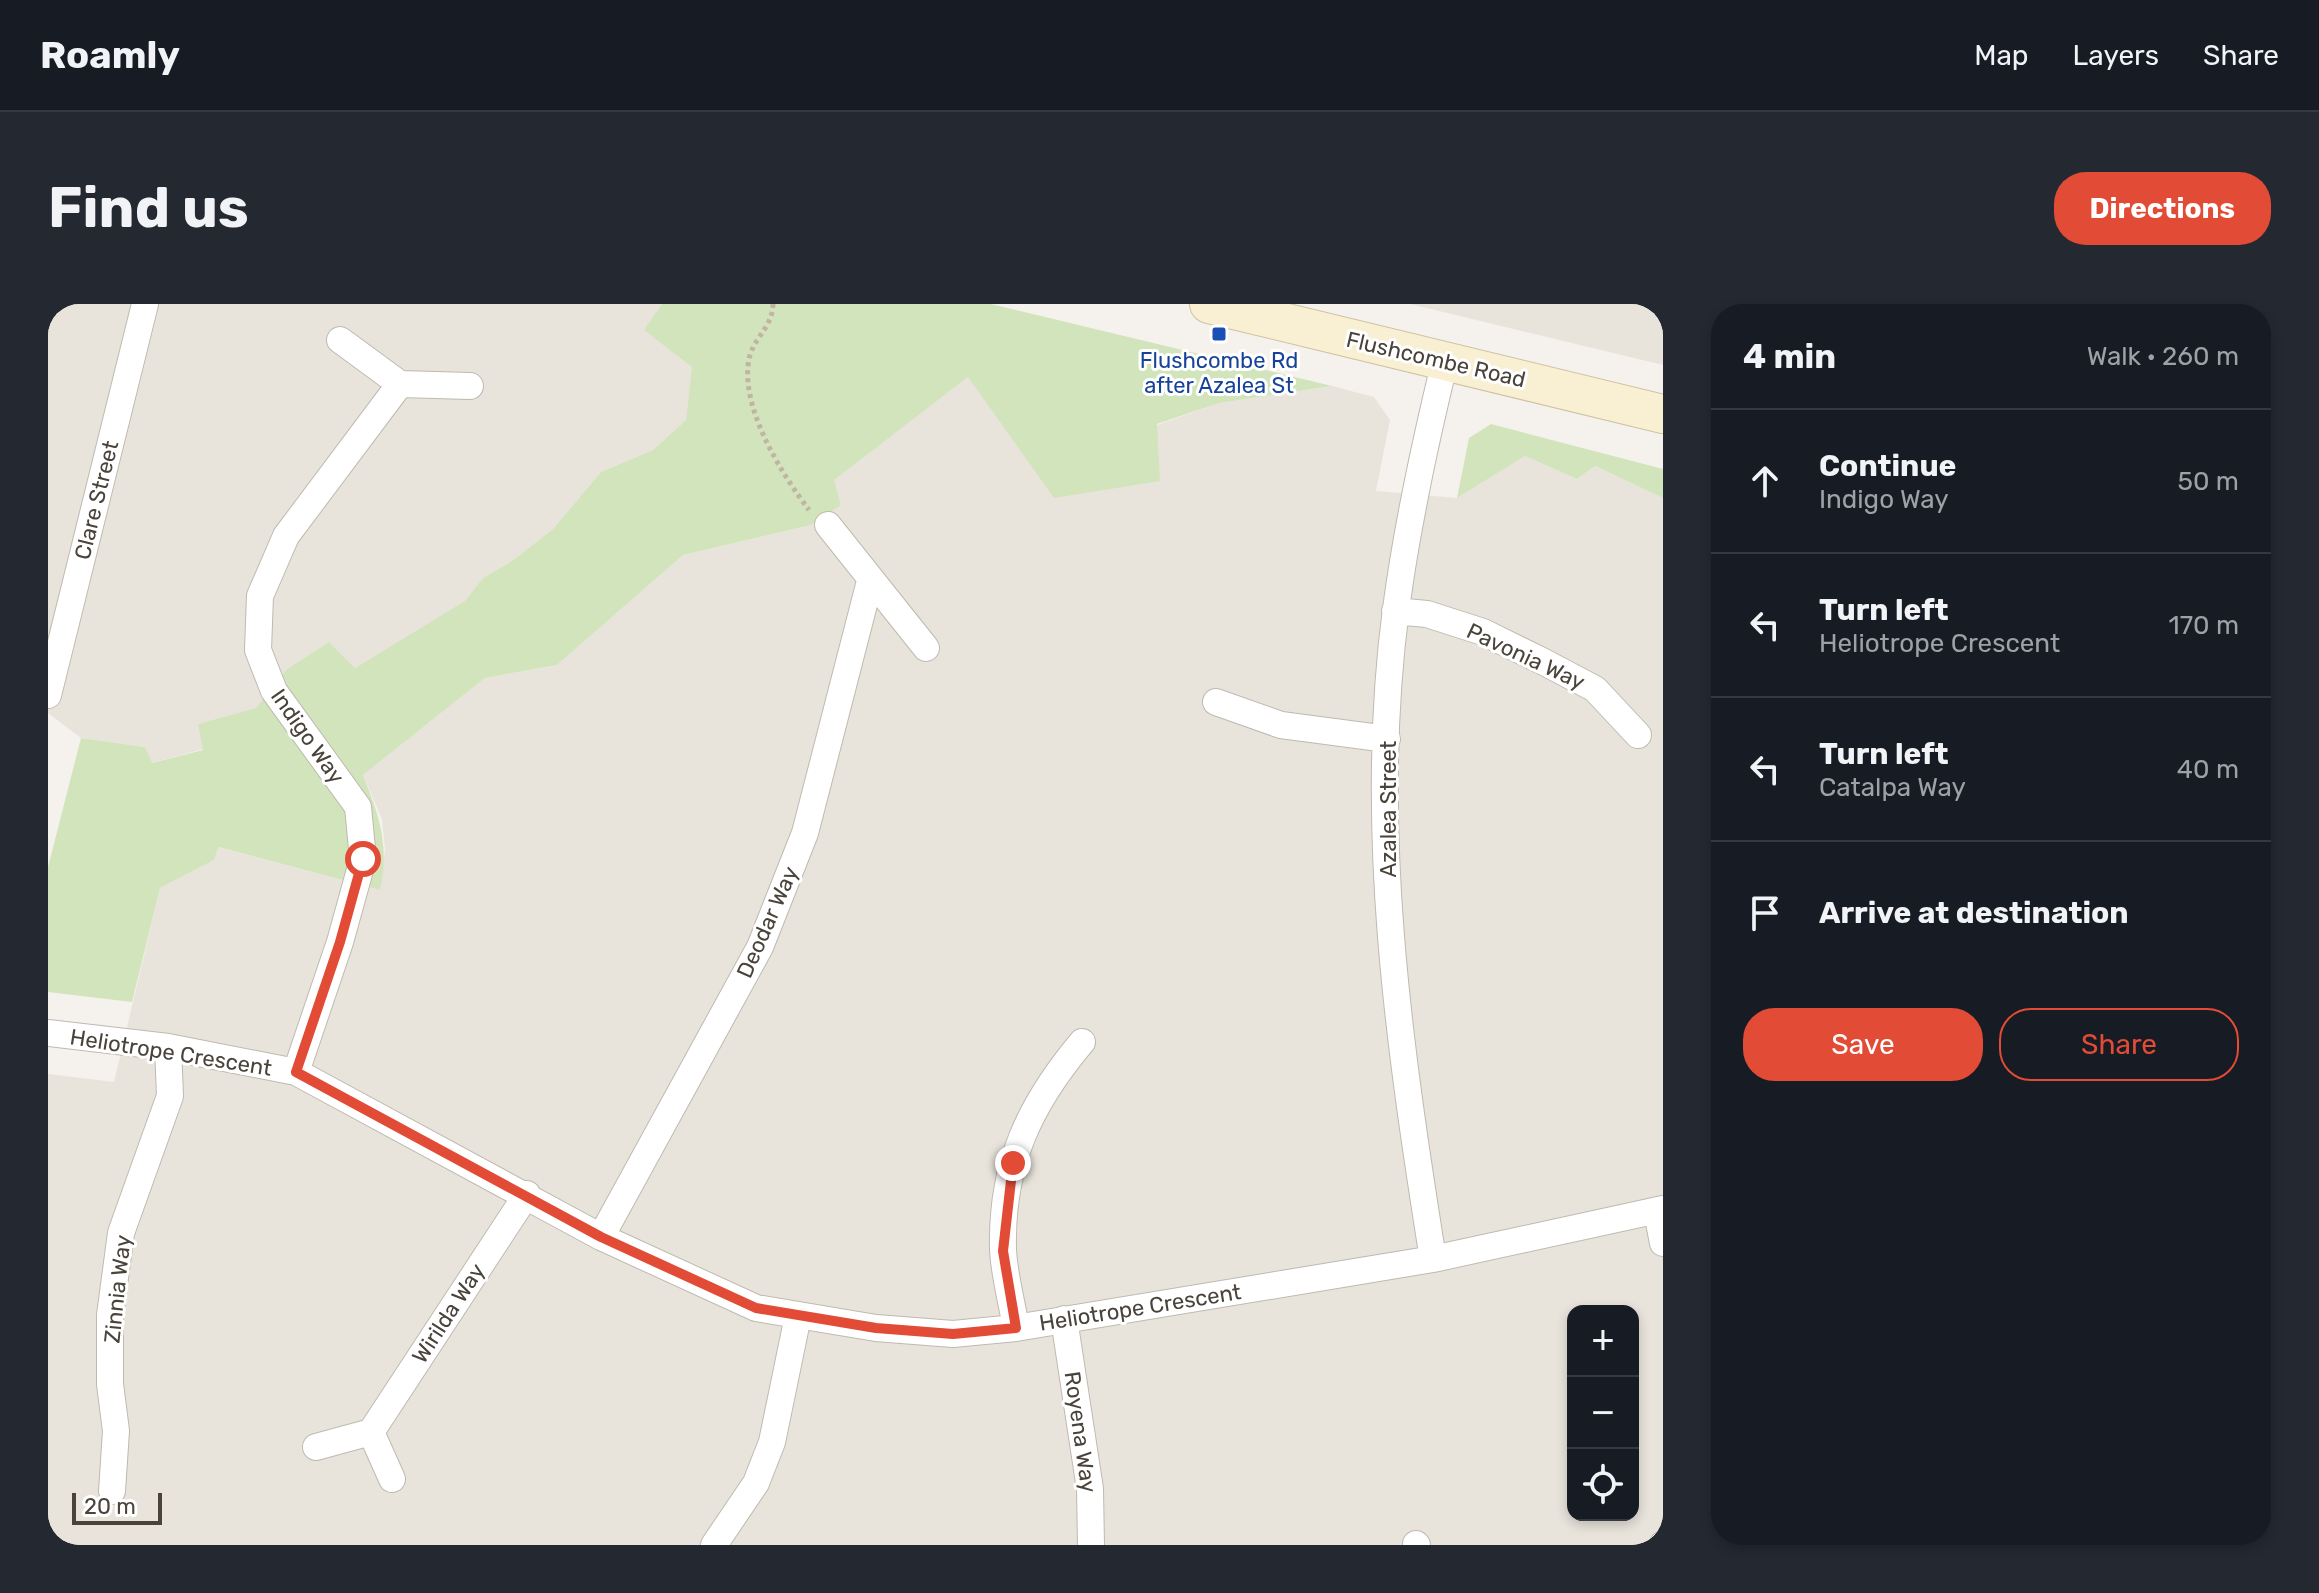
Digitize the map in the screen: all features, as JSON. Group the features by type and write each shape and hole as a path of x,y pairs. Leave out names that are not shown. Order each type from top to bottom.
{"street":[{"name":"Clare Street","path":"48,695 145,304"},
{"name":"Flushcombe Road","path":"1209,304 1663,414"},
{"path":"340,340 400,384 470,386"},
{"name":"Azalea Street","path":"1433,1259 1405,1082 1390,938 1387,739 1395,611 1417,487 1445,361"},
{"name":"Indigo Way","path":"296,1072 340,942 363,859 358,807 274,691 258,650 260,596 286,536 400,384"},
{"path":"828,525 926,648"},
{"name":"Deodar Way","path":"601,1237 760,947 805,833 870,581"},
{"name":"Pavonia Way","path":"1395,611 1427,614 1483,632 1557,669 1595,689 1638,735"},
{"path":"1216,702 1281,725 1387,739"},
{"name":"Heliotrope Crescent","path":"48,1033 168,1047 296,1072 527,1194 601,1237 756,1308 876,1328 953,1334 1016,1328 1433,1259 1660,1210"},
{"path":"1016,1328 1003,1251 1013,1163 1028,1119 1048,1082 1082,1042"},
{"name":"Zinnia Way","path":"112,1491 116,1431 110,1384 110,1315 121,1233 170,1096 168,1047"},
{"name":"Wirilda Way","path":"371,1432 527,1194"},
{"path":"1660,1210 1663,1243"},
{"path":"714,1545 756,1483 772,1442 798,1316"},
{"name":"Royena Way","path":"1064,1319 1090,1489 1091,1545"},
{"path":"316,1447 371,1432 392,1479"}],"path":[{"path":"773,304 768,326 751,350 748,365 757,418 771,455 789,483 809,511 828,525"}],"shaded area":[{"path":"48,304 662,304 645,330 693,367 686,420 653,450 601,472 553,529 512,561 483,578 466,601 355,668 329,642 287,669 256,708 199,724 204,749 151,763 145,747 81,738 48,713"},
{"path":"1410,304 1663,304 1663,365"},
{"path":"968,377 1157,425 1219,403 1332,386 1374,397 1390,420 1376,491 1457,498 1525,456 1577,479 1595,466 1663,498 1663,1545 48,1545 48,1074 114,1082 160,888 214,860 217,847 380,890 385,850 382,819 363,775 485,678 557,665 683,555 811,525 841,505 833,480"}],"green space":[{"path":"662,304 991,304 1332,386 1219,403 1157,424 1160,481 1054,498 968,377 834,480 841,505 811,525 683,555 557,665 485,678 363,775 381,831 384,859 380,890 218,847 214,860 160,888 132,1002 48,992 48,867 81,738 145,747 152,763 203,750 198,724 256,708 287,669 329,642 355,668 465,601 483,578 512,561 553,529 601,472 653,450 686,420 692,367 644,330"},
{"path":"1491,424 1663,469 1663,498 1595,466 1577,479 1525,456 1457,498 1469,438"}],"place":[{"name":"Flushcombe Rd after Azalea St","path":"1219,334"}],"route":[{"path":"363,859 340,942 296,1072 527,1194 601,1237 756,1308 876,1328 953,1334 1016,1328 1003,1251 1013,1163"}]}
